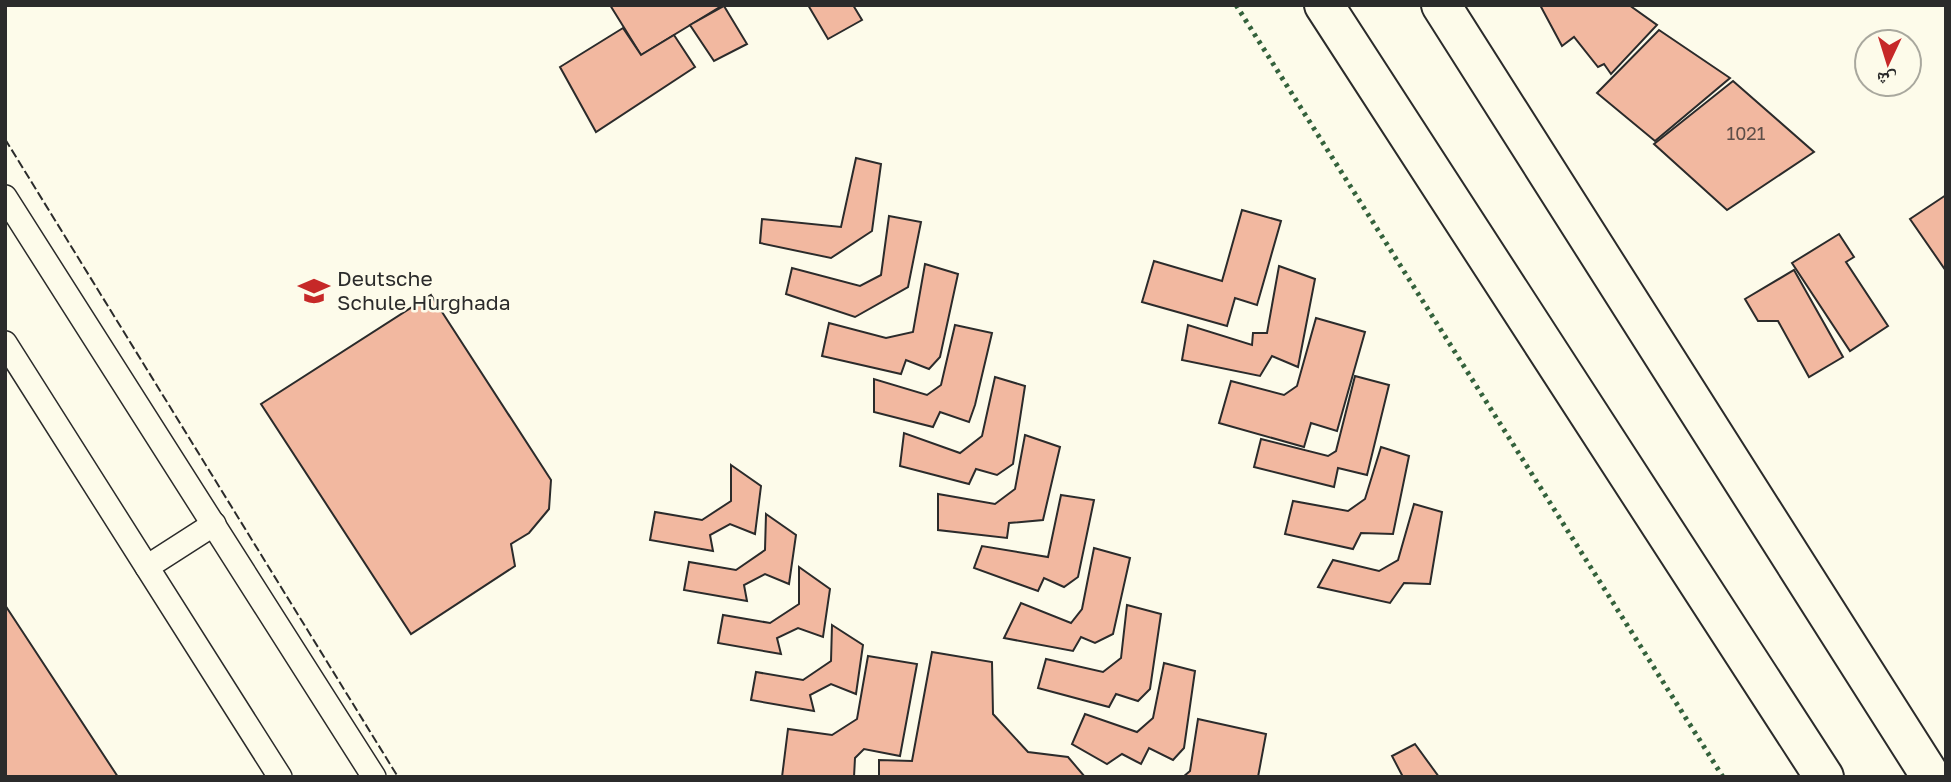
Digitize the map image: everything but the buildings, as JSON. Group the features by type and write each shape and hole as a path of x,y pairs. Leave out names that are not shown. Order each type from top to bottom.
{"street":[{"path":"1324,5 1824,777"},
{"path":"1441,5 1931,777"}],"lane":[{"path":"5,197 374,777"},
{"path":"5,343 279,777"},
{"path":"147,567 214,524"}],"hedge":[{"path":"1236,5 1723,777"}],"fence":[{"path":"5,139 398,777"}],"place":[{"name":"Deutsche Schule Hurghada","path":"314,291"}]}
